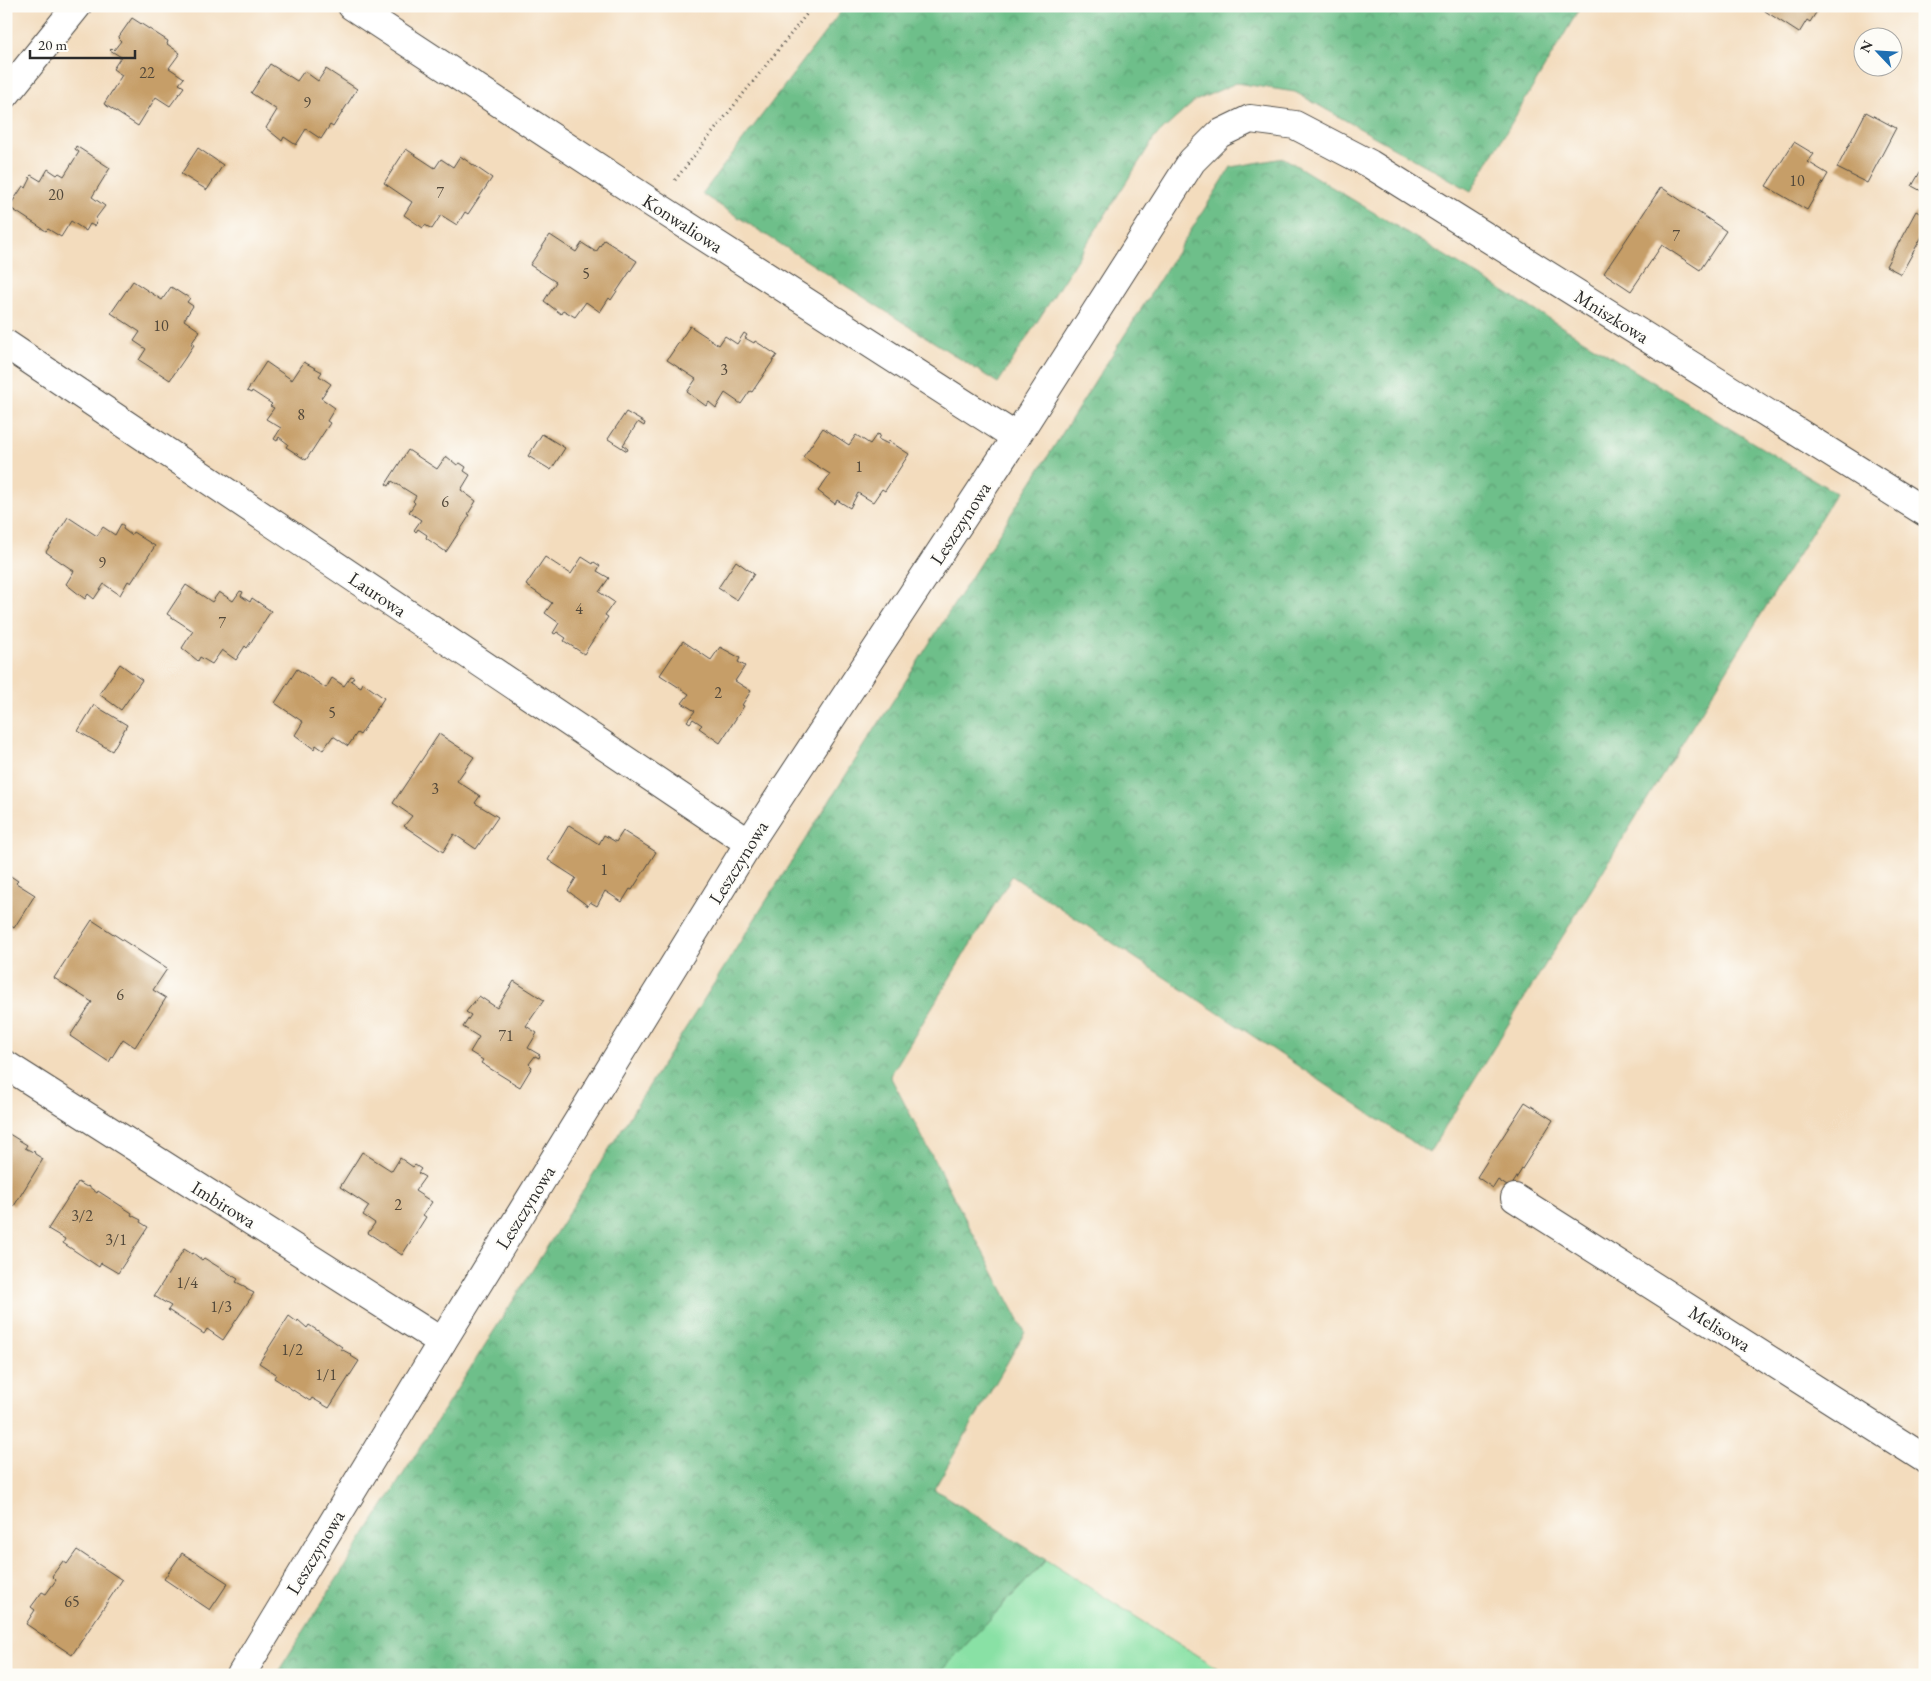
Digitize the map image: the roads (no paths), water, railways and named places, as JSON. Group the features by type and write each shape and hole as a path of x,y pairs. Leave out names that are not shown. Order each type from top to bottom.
{"street":[{"path":"6,94 77,6"},
{"name":"Konwaliowa","path":"352,6 655,205 1016,437"},
{"name":"Leszczynowa","path":"241,1675 442,1342 749,843 1016,437 1192,161 1219,134 1250,119 1295,125"},
{"name":"Mniszkowa","path":"1295,125 1370,164 1925,512"},
{"name":"Laurowa","path":"6,344 749,843"},
{"name":"Imbirowa","path":"6,1065 442,1342"},
{"name":"Melisowa","path":"1515,1198 1925,1458"}]}
